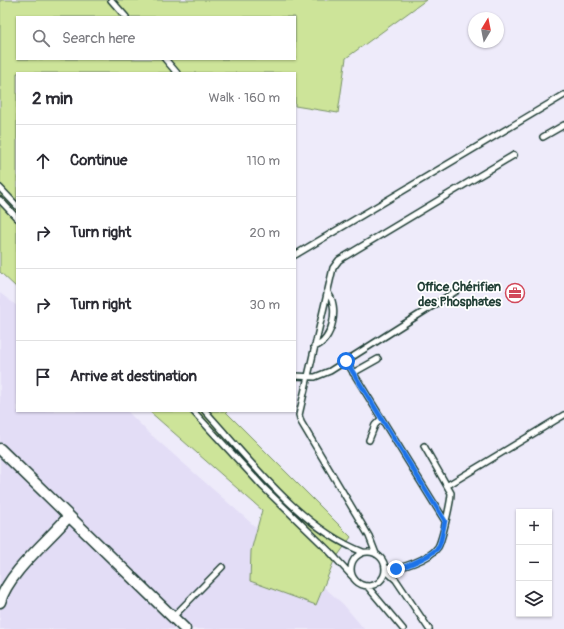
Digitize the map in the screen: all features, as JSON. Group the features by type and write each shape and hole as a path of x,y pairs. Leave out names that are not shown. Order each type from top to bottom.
{"street":[{"path":"0,449 185,629"},
{"path":"0,602 5,588 17,572 55,534 69,516"}],"lane":[{"path":"111,0 125,16"},
{"path":"166,60 176,72"},
{"path":"296,254 564,95"},
{"path":"543,137 564,125"},
{"path":"428,629 396,580 385,569 382,560 376,554 369,536 299,419 299,411 333,268 340,260 514,155"},
{"path":"0,188 16,205"},
{"path":"0,200 16,217"},
{"path":"296,376 307,378 323,375 461,288"},
{"path":"314,347 322,344 330,332 334,307 332,298 327,292"},
{"path":"353,373 378,359"},
{"path":"346,361 445,521"},
{"path":"194,412 273,497 329,551 358,583 367,586 403,629"},
{"path":"206,412 306,518 327,535 363,552 376,554"},
{"path":"448,485 564,415"},
{"path":"369,440 375,425 382,419"},
{"path":"385,569 401,568 433,552 439,545 451,497 448,485 424,446"},
{"path":"352,576 352,562 358,554 363,552"},
{"path":"172,617 222,567"},
{"path":"367,586 379,582 385,569"}],"shaded area":[{"path":"0,293 16,305 16,412 128,412 148,432 343,604 364,629 0,629"}],"green space":[{"path":"0,0 426,0 346,58 338,113 296,106 296,72 16,72 16,287 0,272"},
{"path":"150,412 226,412 351,537 334,561 316,605 250,581 251,551 262,510"}],"place":[{"name":"Office Chérifien des Phosphates","path":"515,293"}],"route":[{"path":"346,361 441,517 445,521 439,545 433,552 406,566 396,569"}]}
